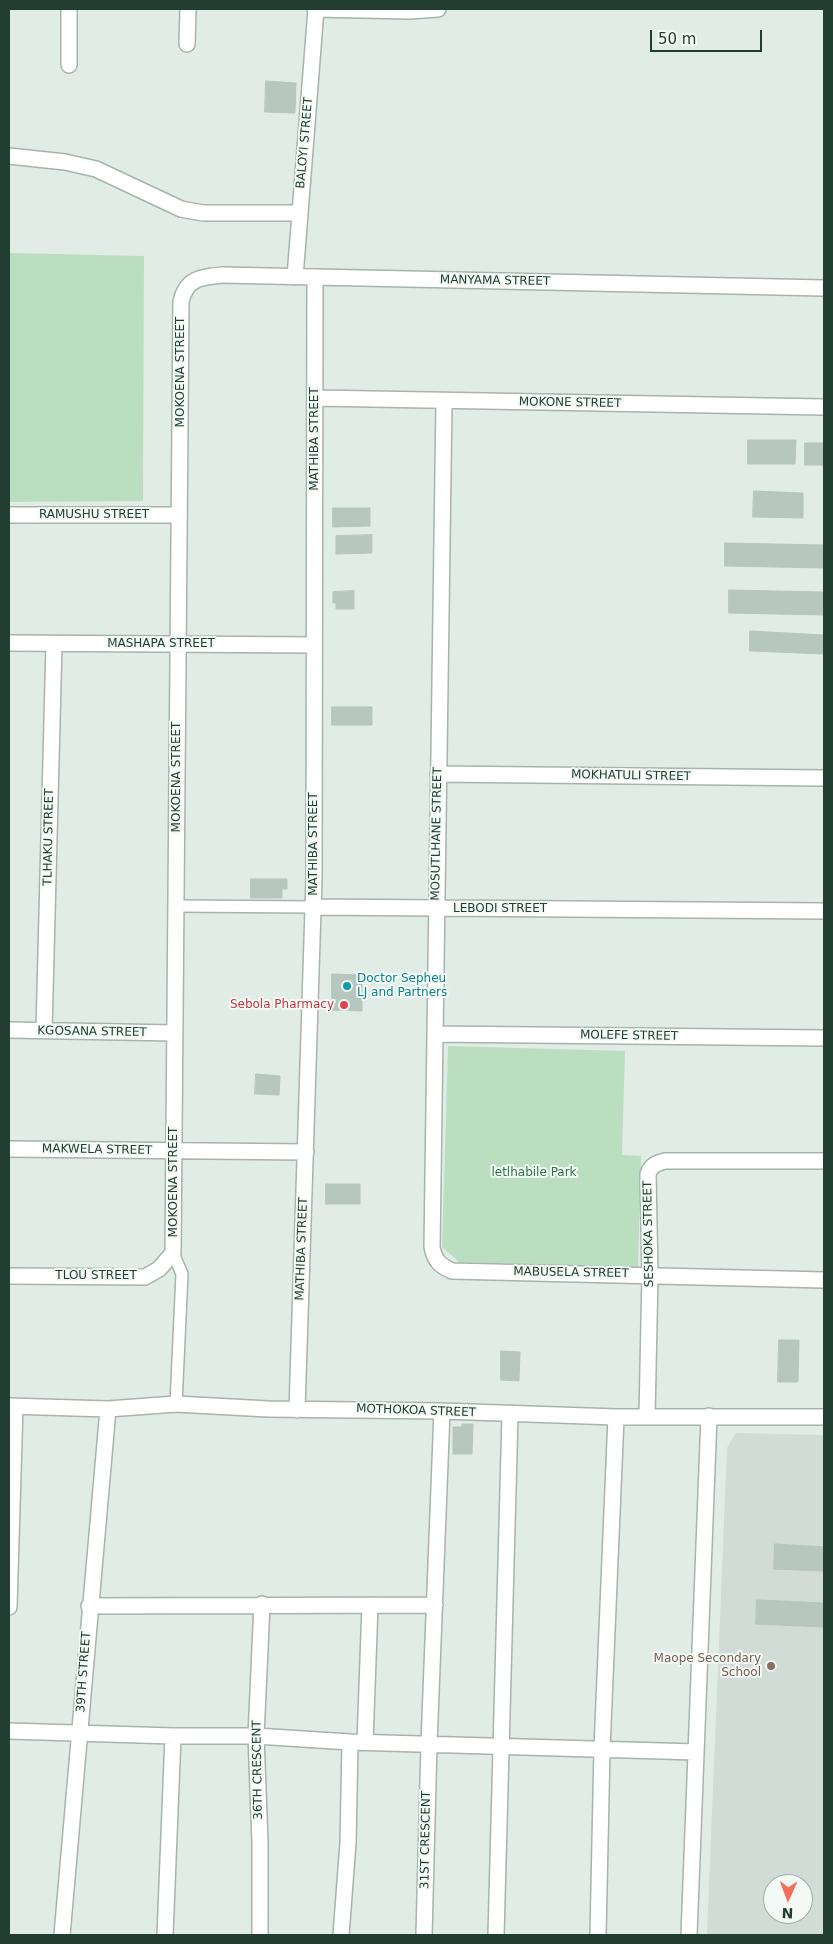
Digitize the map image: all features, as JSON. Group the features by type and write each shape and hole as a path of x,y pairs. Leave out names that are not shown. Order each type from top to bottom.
{"street":[{"path":"69,9 69,65"},
{"path":"187,44 188,9"},
{"name":"BALOYI STREET","path":"295,277 315,9 410,11 438,9"},
{"path":"9,156 65,162 96,169 180,209 203,213 299,218"},
{"name":"MANYAMA STREET","path":"181,302 183,290 191,282 205,276 824,288"},
{"name":"MATHIBA STREET","path":"297,1410 314,907 315,278"},
{"name":"MOKOENA STREET","path":"173,1253 181,302"},
{"name":"MOKONE STREET","path":"315,398 824,407"},
{"name":"MOSUTLHANE STREET","path":"439,1265 434,1258 432,1247 444,401"},
{"name":"RAMUSHU STREET","path":"9,515 179,515"},
{"name":"MASHAPA STREET","path":"9,644 314,645"},
{"name":"TLHAKU STREET","path":"44,1031 54,644"},
{"name":"MOKHATULI STREET","path":"438,774 824,778"},
{"name":"LEBODI STREET","path":"176,906 824,911"},
{"name":"KGOSANA STREET","path":"9,1030 175,1033"},
{"name":"MOLEFE STREET","path":"435,1034 824,1038"},
{"name":"MAKWELA STREET","path":"9,1149 306,1152"},
{"name":"SESHOKA STREET","path":"647,1416 650,1275 648,1174 650,1168 656,1163 666,1161 824,1161"},
{"path":"173,1253 182,1274 176,1404"},
{"name":"TLOU STREET","path":"9,1276 145,1277 159,1269 173,1253"},
{"name":"MABUSELA STREET","path":"439,1265 452,1271 824,1280"},
{"name":"MOTHOKOA STREET","path":"12,1406 108,1409 176,1404 297,1410 442,1411 616,1417 824,1417"},
{"path":"9,1607 12,1406"},
{"name":"39TH STREET","path":"62,1935 89,1606 108,1409"},
{"name":"31ST CRESCENT","path":"424,1935 428,1744 442,1411"},
{"path":"496,1935 510,1414"},
{"path":"689,1935 708,1416"},
{"path":"598,1935 602,1749 616,1417"},
{"name":"36TH CRESCENT","path":"260,1935 260,1843 256,1736 262,1604"},
{"path":"341,1935 370,1605"},
{"path":"89,1606 435,1605"},
{"path":"9,1731 173,1736 256,1736 357,1742 696,1752"},
{"path":"165,1935 173,1736"}],"shaded area":[{"name":"Maope Secondary School","path":"736,1433 824,1435 824,1935 707,1935 727,1448"}],"green space":[{"path":"9,253 144,256 143,501 9,502"},
{"name":"letlhabile Park","path":"448,1046 625,1051 622,1155 641,1156 638,1268 459,1262 442,1247"}],"building":[{"path":"266,81 296,83 295,113 265,112"},
{"path":"748,440 796,440 795,464 748,464"},
{"path":"805,443 824,443 824,465 805,465"},
{"path":"754,491 803,493 803,518 753,517"},
{"path":"333,508 370,508 370,526 333,527"},
{"path":"372,535 372,553 336,554 336,536"},
{"path":"725,543 824,545 824,568 725,566"},
{"path":"729,590 824,592 824,615 729,613"},
{"path":"354,591 354,609 336,609 336,603 333,603 333,592"},
{"path":"750,631 824,635 824,654 750,651"},
{"path":"332,707 372,707 372,725 332,725"},
{"path":"251,879 287,879 287,889 282,889 282,898 251,898"},
{"name":"Doctor Sepheu LJ and Partners","path":"332,974 362,975 362,997 332,997"},
{"name":"Sebola Pharmacy","path":"332,997 362,997 362,1011 327,1010 327,1000 332,1000"},
{"path":"256,1074 280,1076 279,1095 255,1094"},
{"path":"326,1184 360,1184 360,1204 326,1204"},
{"path":"779,1340 799,1340 798,1382 778,1382"},
{"path":"501,1351 520,1352 519,1381 501,1380"},
{"path":"462,1424 473,1424 472,1454 453,1454 453,1427 462,1427"},
{"path":"775,1544 824,1547 824,1571 774,1569"},
{"path":"757,1600 824,1603 824,1627 756,1624"}],"place":[{"name":"Doctor Sepheu LJ and Partners","path":"347,986"},
{"name":"Sebola Pharmacy","path":"344,1005"},
{"name":"Maope Secondary School","path":"771,1666"}]}
